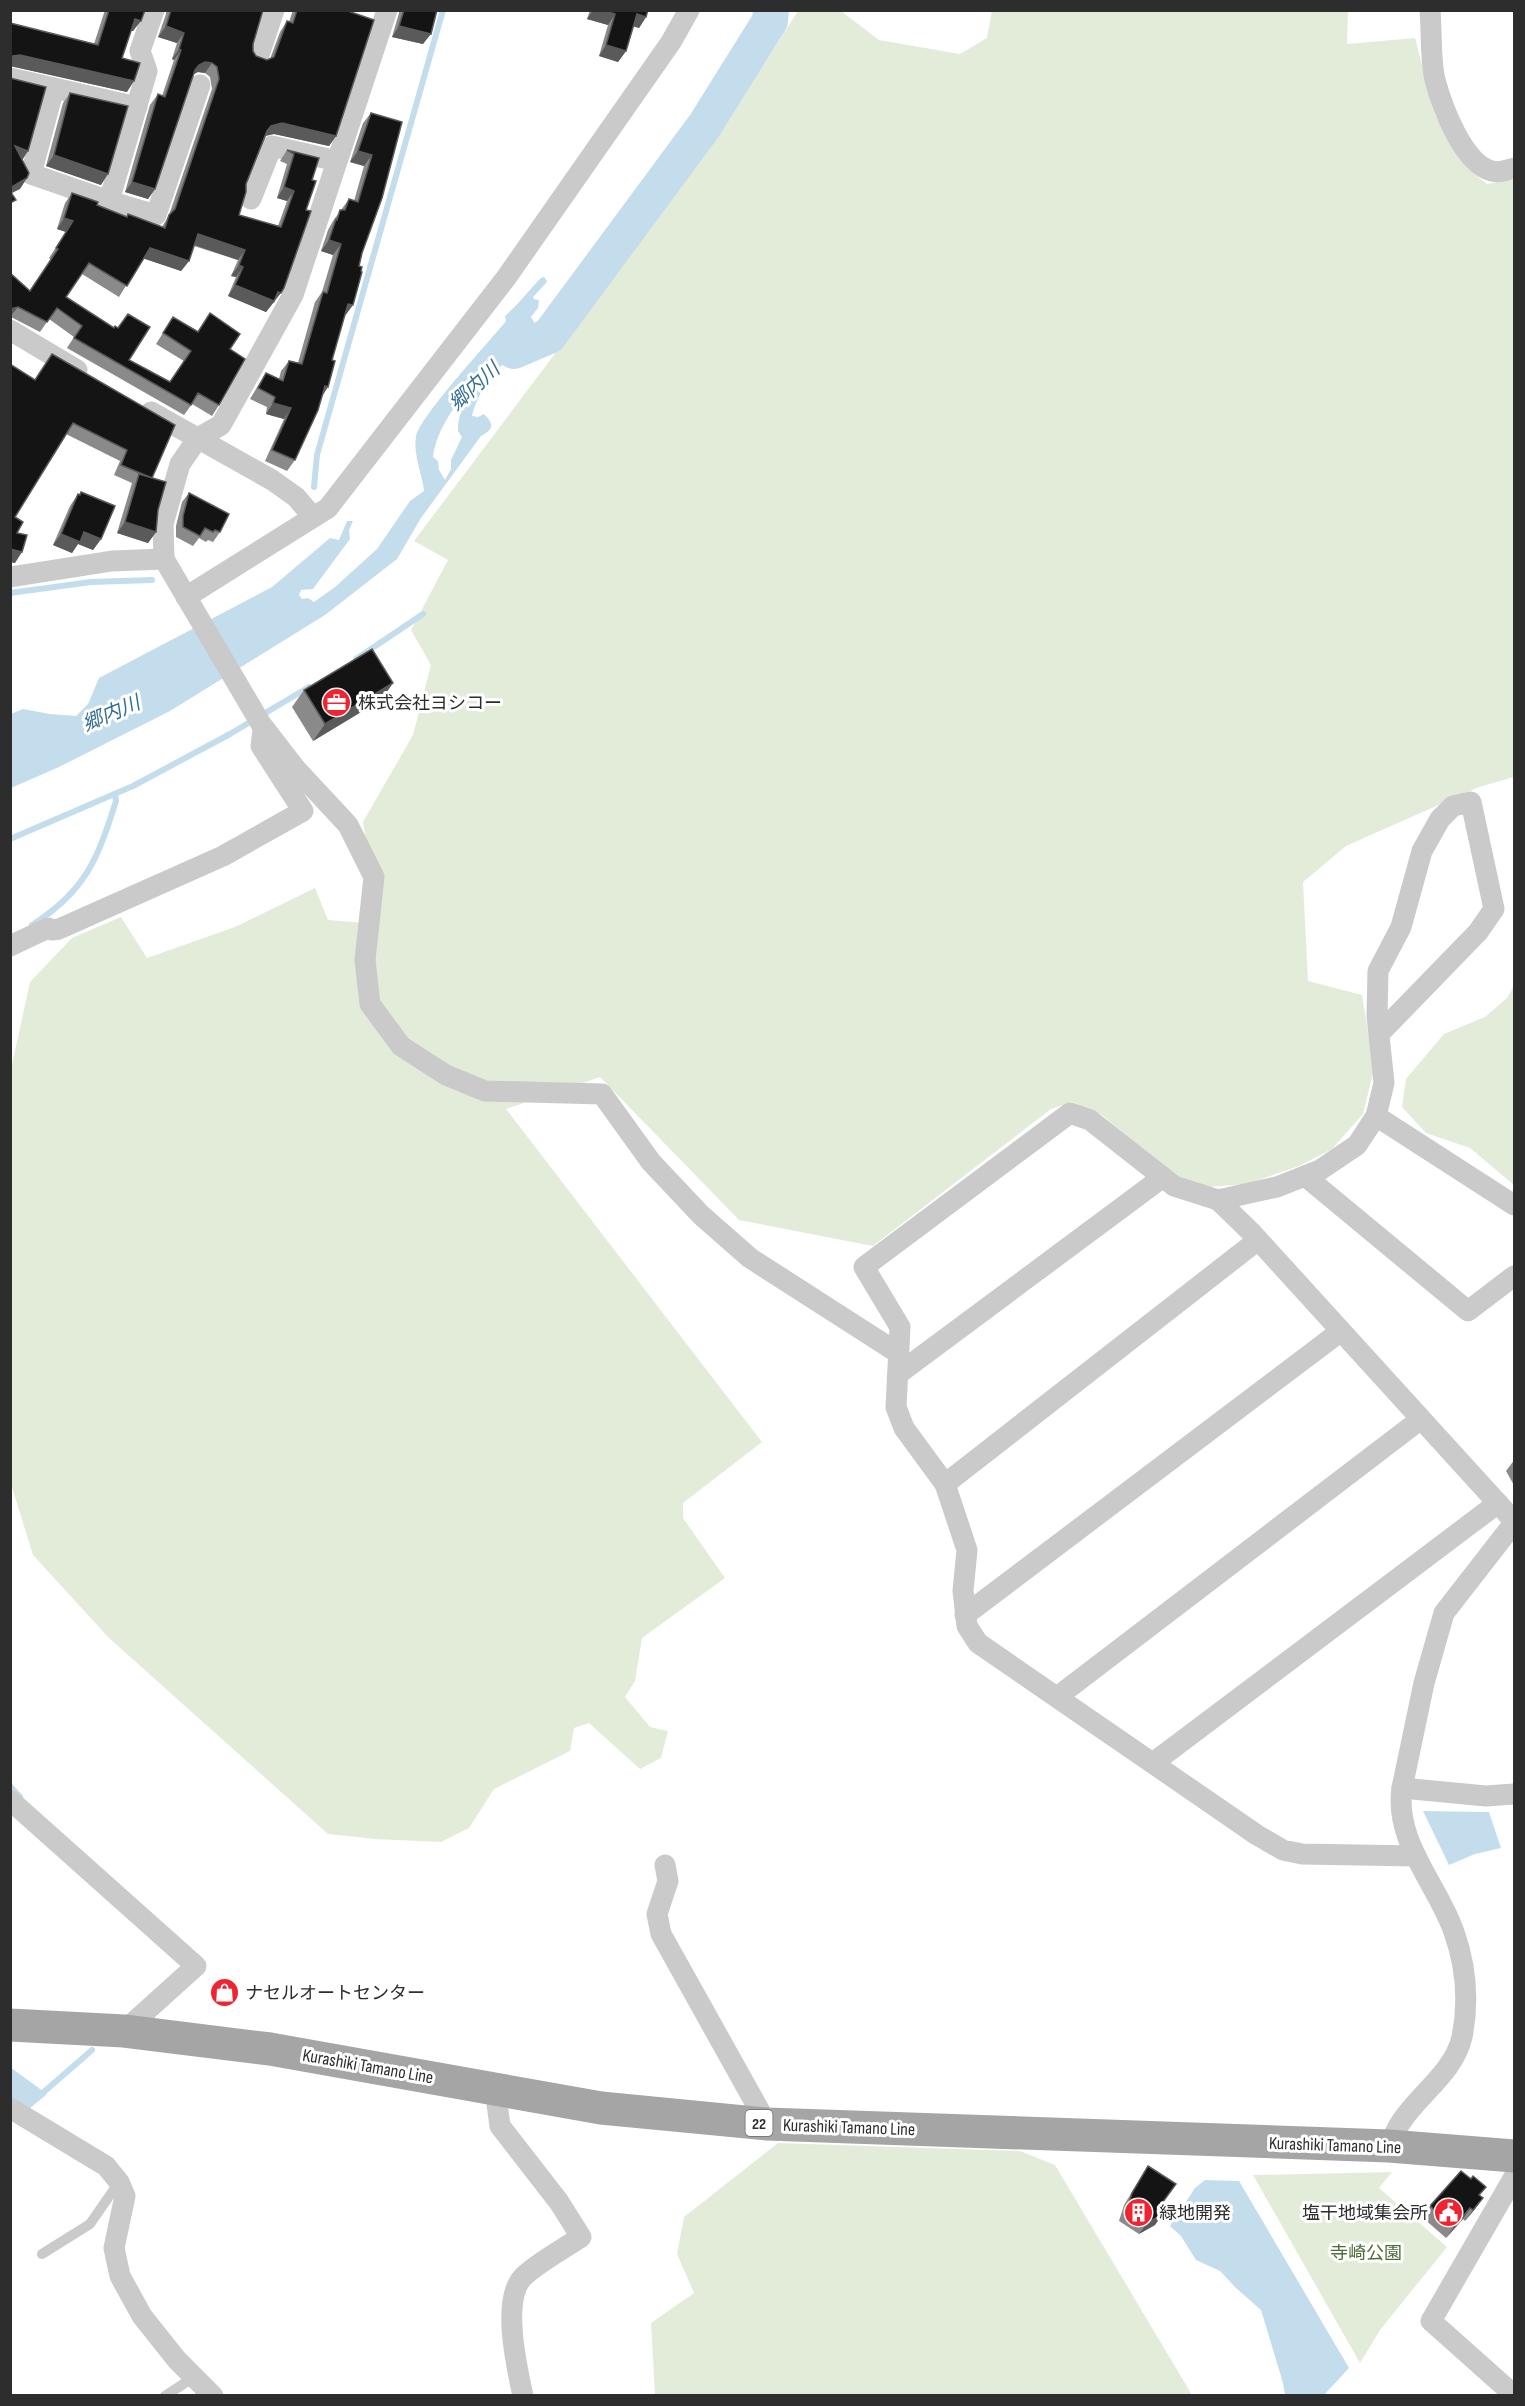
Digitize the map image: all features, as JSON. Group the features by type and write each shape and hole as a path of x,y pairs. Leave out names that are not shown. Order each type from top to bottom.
{"main road":[{"name":"Kurashiki Tamano Line","path":"10,2025 124,2031 270,2049 602,2108 767,2124 1389,2146 1515,2156"}],"street":[{"path":"109,201 147,71 140,51 154,10"},
{"path":"258,58 274,10"},
{"path":"188,601 328,508 506,278 671,42 689,10"},
{"path":"1430,10 1435,78 1448,116 1461,141 1477,163 1491,171 1504,172 1515,168"},
{"path":"381,12 337,161 293,295 221,425 198,438 180,464 163,524 164,560 255,714 295,768 348,825 374,877 364,960 370,1004 401,1046 446,1075 485,1090 602,1094 651,1162 701,1215 750,1258 898,1363"},
{"path":"10,78 136,107"},
{"path":"54,88 31,174 156,215 200,85"},
{"path":"251,199 272,146 337,161"},
{"path":"12,334 96,381"},
{"path":"136,404 272,480 296,497 313,517"},
{"path":"10,576 112,561 164,560"},
{"path":"10,946 48,928 59,929 214,860 303,811 261,746 255,714"},
{"path":"1218,1200 1277,1187 1320,1170 1357,1145 1376,1116 1384,1083 1377,1016 1378,971 1401,927 1422,851 1440,819 1453,806 1471,802 1494,909 1478,932 1379,1034"},
{"path":"1389,2146 1401,2122 1448,2067 1461,2038 1467,1984 1454,1931 1416,1856 1402,1822 1400,1805 1402,1788 1424,1683 1444,1613 1515,1522 1258,1240 1218,1200 1174,1186 1090,1120 1070,1113 864,1267 900,1327 896,1407 904,1428 945,1484 967,1550 963,1591 967,1626 978,1642 1257,1835 1283,1850 1302,1854 1416,1856"},
{"path":"1376,1116 1515,1204"},
{"path":"1305,1176 1468,1311 1515,1276"},
{"path":"898,1363 1163,1177"},
{"path":"945,1484 1258,1240"},
{"path":"965,1615 1341,1331"},
{"path":"1057,1697 1421,1419"},
{"path":"1153,1763 1498,1503"},
{"path":"1402,1788 1486,1796 1515,1794"},
{"path":"10,1800 196,1966 124,2031"},
{"path":"665,1865 668,1881 657,1914 661,1934 767,2124"},
{"path":"495,2089 500,2126 559,2202 581,2237 522,2278 513,2300 512,2346 523,2396"},
{"path":"10,2108 106,2166 119,2182 125,2196 114,2248 120,2276 142,2316 177,2360 213,2396"},
{"path":"1515,2177 1431,2320 1515,2395"}],"lane":[{"path":"42,2254 90,2224 119,2182"},
{"path":"165,2396 194,2378"}],"green space":[{"path":"992,10 1348,11 1347,44 1415,38 1435,115 1467,168 1487,184 1514,179 1514,777 1479,787 1346,846 1303,882 1308,981 1362,995 1374,1069 1363,1114 1332,1149 1299,1166 1247,1184 1207,1187 1175,1176 1102,1115 1072,1102 1051,1109 873,1246 739,1220 600,1077 506,1109 762,1442 683,1503 683,1518 725,1578 642,1638 635,1681 625,1697 650,1727 668,1731 661,1758 640,1769 589,1723 574,1728 570,1751 494,1789 469,1828 441,1842 328,1834 109,1638 33,1555 11,1484 10,1074 30,982 72,938 121,917 147,958 235,927 315,888 328,920 379,924 363,822 413,735 431,665 411,630 448,560 414,541 721,133 798,11 841,11 879,40 960,54 987,38"},
{"path":"1514,986 1514,1185 1470,1148 1426,1133 1402,1107 1406,1079 1444,1034 1485,1017 1507,998"},
{"path":"778,2143 1020,2151 1055,2165 1192,2395 655,2395 651,2323 694,2293 677,2254 684,2217"},
{"name":"寺崎公園","path":"1392,2172 1379,2188 1447,2247 1380,2330 1360,2363 1253,2175"}],"water":[{"path":"544,277 547,281 533,297 539,300 538,308 531,317 538,329 557,327 544,346 532,347 520,352 498,369 489,380 472,416 478,417 484,414 490,421 490,429 481,436 421,518 397,559 325,615 170,711 59,767 11,788 11,714 23,709 76,716 88,704 99,678 272,587 330,538 339,540 347,521 353,521 349,530 350,539 313,589 301,590 299,595 302,599 308,598 314,602 335,587 377,549 410,501 424,491 415,444 420,427 429,413 506,321 505,316","holes":["458,403 462,406 458,424 458,431 462,437 445,480 439,470 438,461 433,457 434,450 449,415"]},
{"path":"1423,1811 1489,1812 1501,1848 1475,1854 1449,1865"},
{"path":"10,2067 47,2094 29,2109 11,2099"},
{"path":"1205,2180 1239,2181 1349,2368 1324,2395 1285,2395 1261,2310 1220,2271 1196,2260 1181,2236 1170,2226 1195,2188"}],"building":[{"path":"109,10 145,10 141,21 135,19 122,58 140,63 134,81 20,55 10,57 10,23 98,45"},
{"path":"171,10 263,10 253,51 256,56 267,60 274,57 287,21 293,23 297,10 345,10 374,20 336,136 282,123 271,126 246,184 239,215 281,227 294,191 284,187 294,154 287,150 319,158 312,180 316,181 306,210 311,211 284,288 281,293 278,292 274,301 235,285 243,267 239,265 245,250 198,234 189,261 150,248 127,286 89,263 66,297 114,328 115,326 118,328 128,314 150,327 129,360 170,382 191,351 163,333 173,317 198,332 210,313 240,334 230,349 245,359 219,405 198,393 191,405 74,338 82,326 57,308 47,322 18,307 10,309 10,273 30,291 58,249 56,248 73,221 64,218 72,193 98,202 97,205 127,217 128,214 165,228 169,215 175,209 219,79 217,67 212,63 205,62 199,65 195,70 155,189 132,182 158,94 165,97 181,50 179,49 184,33 166,26"},
{"path":"404,10 437,10 431,34 399,26"},
{"path":"602,10 648,10 646,17 637,14 626,51 606,45 615,14"},
{"path":"10,78 46,87 28,151 15,146 29,173 27,178 10,188"},
{"path":"70,93 128,106 108,174 54,155"},
{"path":"371,113 402,122 382,198 362,253 359,266 362,267 362,272 353,305 348,304 332,360 335,361 328,387 325,386 318,410 295,460 272,450 291,408 273,403 275,397 258,388 266,373 283,381 289,361 302,364 323,292 327,293 341,244 329,240 336,219 340,210 345,210 349,199 358,202 372,155 358,151"},
{"path":"10,191 16,200 10,203"},
{"path":"52,354 175,425 152,478 121,465 127,450 73,423 15,517 23,522 17,533 27,535 22,552 10,549 10,364 35,380"},
{"path":"139,474 166,482 158,510 156,532 125,522"},
{"path":"81,492 115,506 101,539 84,532 80,542 61,534 78,494 80,495"},
{"path":"189,493 229,514 220,532 215,530 213,532 205,528 200,536 183,527 183,516"},
{"name":"株式会社ヨシコー","path":"372,649 393,683 325,724 304,690"},
{"name":"緑地開発","path":"1148,2166 1176,2184 1157,2210 1163,2214 1147,2223 1127,2210 1132,2193"},
{"name":"塩干地域集会所","path":"1461,2171 1471,2179 1473,2176 1486,2187 1479,2195 1483,2198 1473,2210 1470,2208 1454,2227 1430,2206"}],"waterway":[{"path":"314,487 317,455 443,10"},
{"name":"郷内川","path":"514,351 549,336 705,125 770,21 771,10"},
{"path":"10,593 91,582 152,580"},
{"path":"356,659 423,614"},
{"path":"10,839 133,786 230,734 309,687"},
{"path":"32,925 65,899 88,872 103,840 116,801 115,794"},
{"path":"10,1786 20,1797"},
{"path":"38,2097 92,2050"}],"place":[{"name":"株式会社ヨシコー","path":"337,703"},
{"name":"ナセルオートセンター","path":"224,1993"},
{"name":"緑地開発","path":"1138,2213"},
{"name":"塩干地域集会所","path":"1449,2213"}]}
